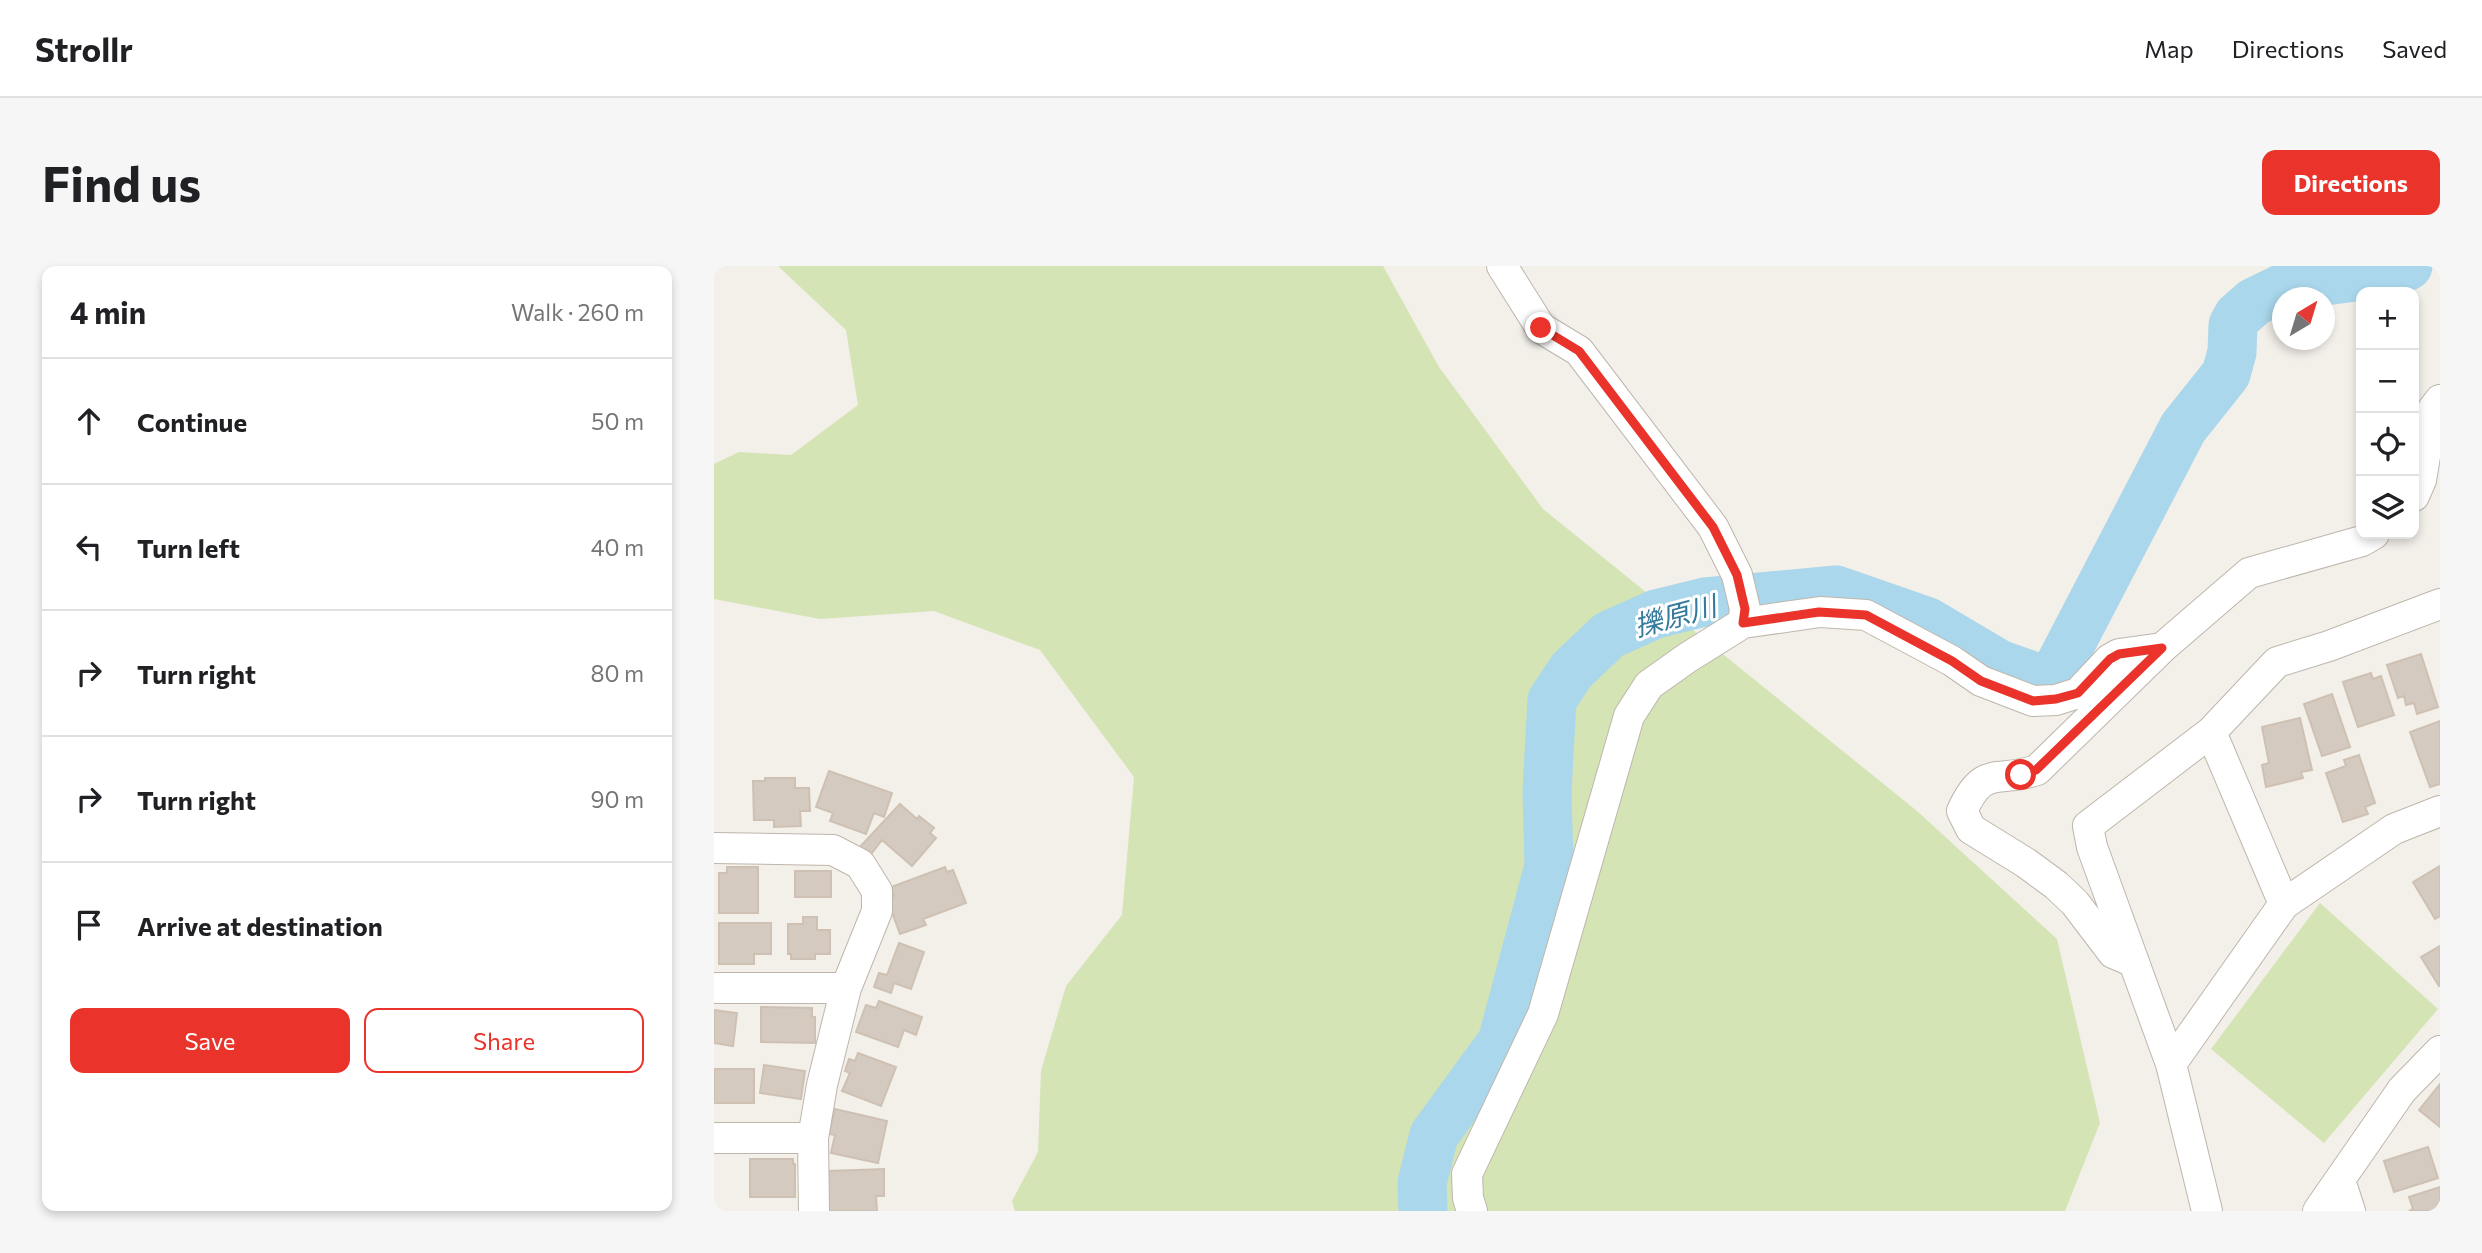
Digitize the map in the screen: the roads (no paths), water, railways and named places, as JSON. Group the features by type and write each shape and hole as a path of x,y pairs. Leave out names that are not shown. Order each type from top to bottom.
{"street":[{"path":"1502,266 1541,328 1579,351"},
{"path":"1522,266 1542,304 1713,527 1737,575 1742,605"},
{"path":"2419,485 2433,409 2440,400"},
{"path":"2134,962 2113,953 2075,903 2056,885 1971,829 1962,811 1970,793 1984,780 1996,775 2021,775 2036,770 2162,648 2249,573 2365,539"},
{"path":"2207,1211 2171,1064 2092,847 2088,826 2211,732 2277,662 2329,646 2440,604"},
{"path":"1472,1211 1468,1198 1467,1174 1543,1014 1629,716 1649,685 1687,658 1742,605 1866,615 1952,661 1981,681 2033,701 2078,693 2110,659 2119,654 2162,648"},
{"path":"2211,732 2284,904"},
{"path":"2171,1064 2284,904 2394,829 2440,811"},
{"path":"714,848 833,850 860,864 877,891 877,911 846,988 822,1085 813,1138 814,1211"},
{"path":"714,988 846,988"},
{"path":"2318,1211 2402,1090 2440,1051"},
{"path":"714,1138 813,1138"},
{"path":"2340,1180 2350,1211"}],"waterway":[{"name":"擽原川","path":"1423,1211 1422,1183 1434,1135 1502,1042 1549,866 1547,792 1552,700 1572,670 1609,635 1656,614 1705,602 1836,590 1928,622 1999,664 2047,681 2055,674 2183,428 2226,374 2232,352 2233,325 2238,316 2254,302 2287,286 2394,272 2408,266"}]}
